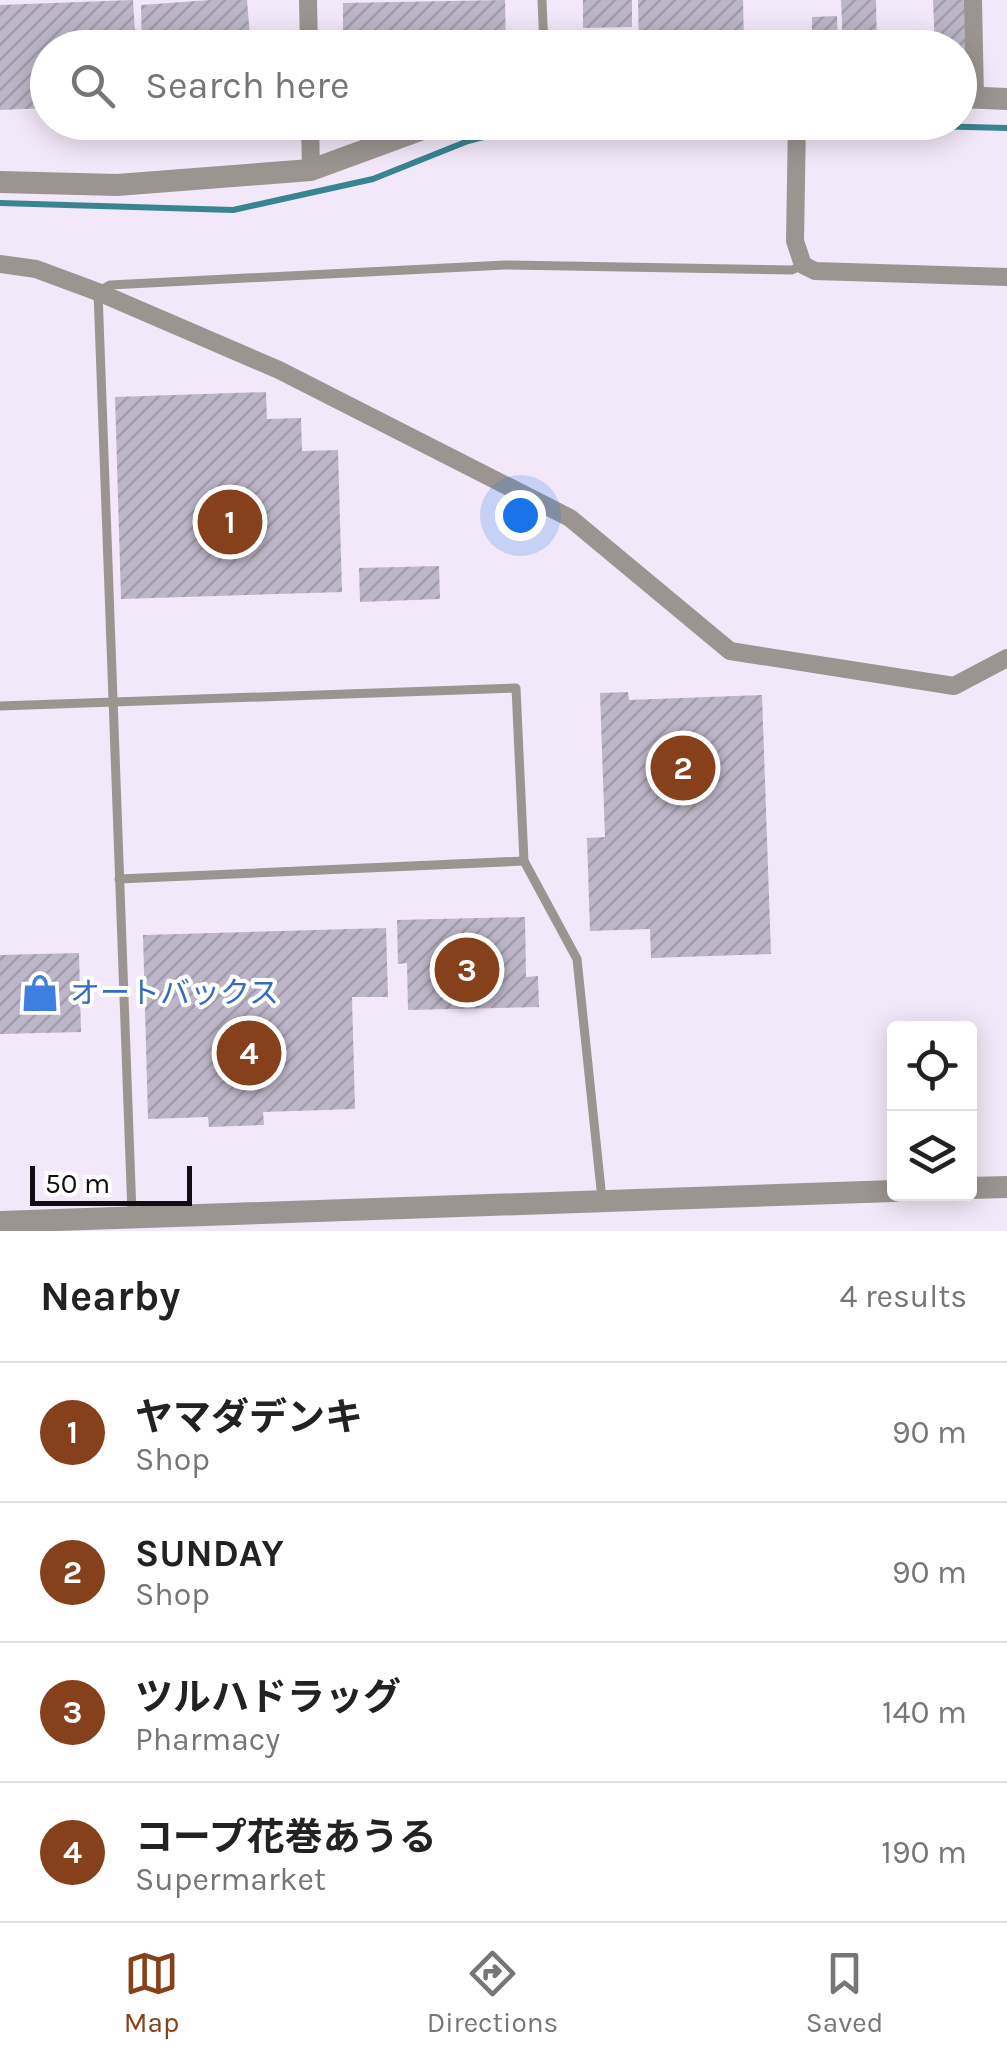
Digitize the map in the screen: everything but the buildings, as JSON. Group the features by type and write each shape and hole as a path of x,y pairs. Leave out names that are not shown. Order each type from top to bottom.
{"street":[{"path":"308,0 309,30"},
{"path":"971,30 973,0"},
{"path":"977,98 1007,99"},
{"path":"310,140 311,170"},
{"path":"0,182 117,185 311,170 393,140"},
{"path":"797,140 796,241 803,265 815,271 1007,277"},
{"path":"0,264 36,269 98,292 279,370 570,518 730,651 954,686 1007,658"},
{"path":"977,1188 1007,1186"},
{"path":"0,1222 887,1191"}],"lane":[{"path":"542,0 543,30"},
{"path":"132,1217 98,292 110,284 504,265 792,270 803,265"},
{"path":"0,706 516,688 524,861 577,959 602,1202"},
{"path":"120,879 524,861"}],"waterway":[{"path":"977,127 1007,128"},
{"path":"0,203 233,210 373,179 472,140"}],"place":[{"name":"ヤマダデンキ","path":"230,522"},
{"name":"SUNDAY","path":"683,768"},
{"name":"ツルハドラッグ","path":"467,970"},
{"name":"オートバックス","path":"40,993"},
{"name":"コープ花巻あうる","path":"249,1053"}]}
